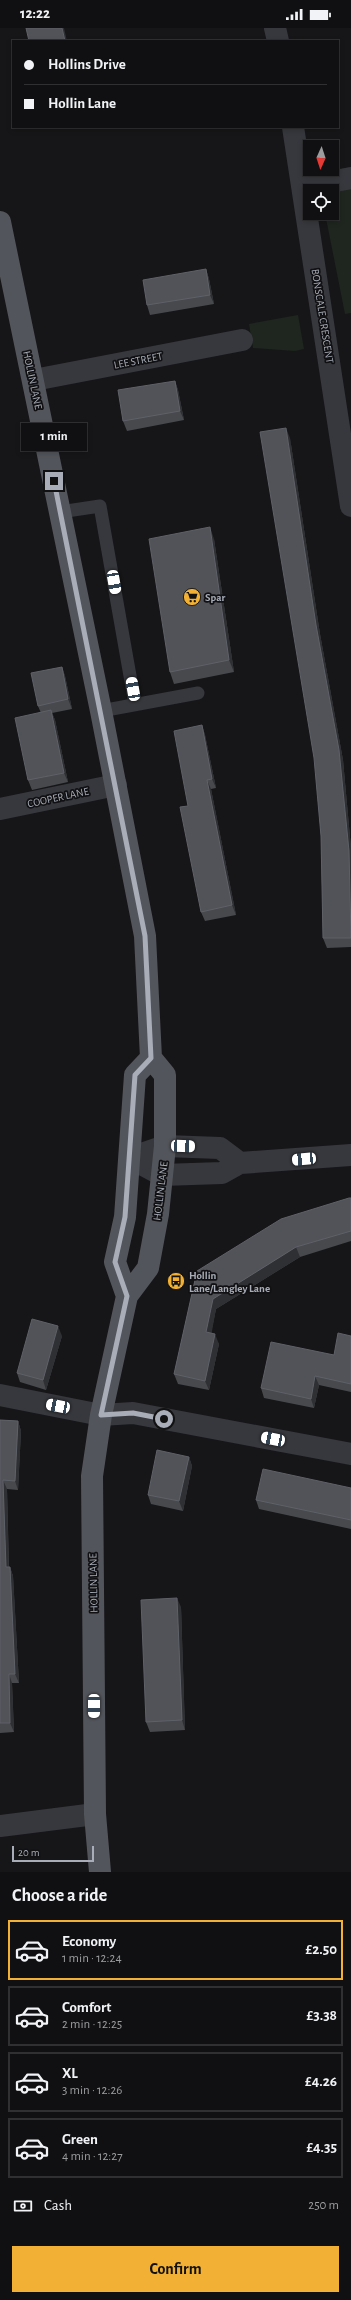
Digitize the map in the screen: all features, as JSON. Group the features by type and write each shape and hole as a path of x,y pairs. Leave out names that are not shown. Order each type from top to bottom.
{"main road":[{"name":"HOLLIN LANE","path":"0,222 5,270 34,380 145,936 151,1058 165,1075 165,1146 158,1214 148,1268 127,1296 101,1415 92,1476 95,1814 100,1872"},
{"path":"127,1296 115,1262 125,1217 135,1075 151,1058"}],"street":[{"path":"276,28 278,40"},
{"name":"BONSCALE CRESCENT","path":"293,128 303,187"},
{"path":"319,184 351,178"},
{"name":"BONSCALE CRESCENT","path":"308,220 351,506"},
{"name":"LEE STREET","path":"34,380 242,340"},
{"name":"COOPER LANE","path":"0,809 116,785"},
{"path":"130,1158 165,1146 220,1148 240,1162"},
{"path":"130,1158 162,1175 222,1173 240,1162 351,1155"},
{"path":"0,1395 101,1415 133,1413 351,1454"},
{"path":"0,1826 95,1814"}],"lane":[{"path":"60,512 100,506 136,704"},
{"path":"101,711 198,694"}],"shaded area":[{"path":"351,167 351,313 345,314 326,220 339,220 339,184 326,184 320,176 339,176 339,170"},
{"path":"298,315 304,349 295,351 253,348 249,324"}],"building":[{"path":"26,28 62,28 65,40 29,40"},
{"path":"206,269 210,295 147,305 143,280"},
{"path":"175,381 180,411 123,421 118,390"},
{"path":"286,428 316,625 339,750 349,851 351,938 323,938 321,836 314,758 260,432"},
{"name":"Spar","path":"210,527 229,660 170,672 149,539"},
{"path":"62,667 68,699 38,706 31,673"},
{"path":"51,710 64,773 28,780 15,718"},
{"path":"202,725 212,779 207,780 232,905 201,912 180,807 188,806 174,731"},
{"path":"351,1198 351,1231 296,1247 213,1299 206,1332 215,1334 205,1381 174,1374 197,1271 281,1219"},
{"path":"32,1319 58,1326 43,1380 17,1373"},
{"path":"338,1333 351,1336 351,1384 315,1376 311,1399 261,1388 271,1342 334,1355"},
{"path":"0,1420 18,1421 15,1481 3,1480 6,1567 10,1567 15,1674 9,1674 10,1723 0,1723"},
{"path":"157,1450 189,1457 179,1501 148,1495"},
{"path":"263,1469 351,1488 351,1520 256,1500"},
{"path":"177,1598 182,1720 146,1722 141,1600"}],"place":[{"name":"Spar","path":"192,597"},
{"name":"Hollin Lane/Langley Lane","path":"176,1281"}],"route":[{"path":"54,481 145,936 150,1012 151,1058 135,1075 125,1217 115,1262 127,1296 101,1415 133,1413 164,1419"}]}
